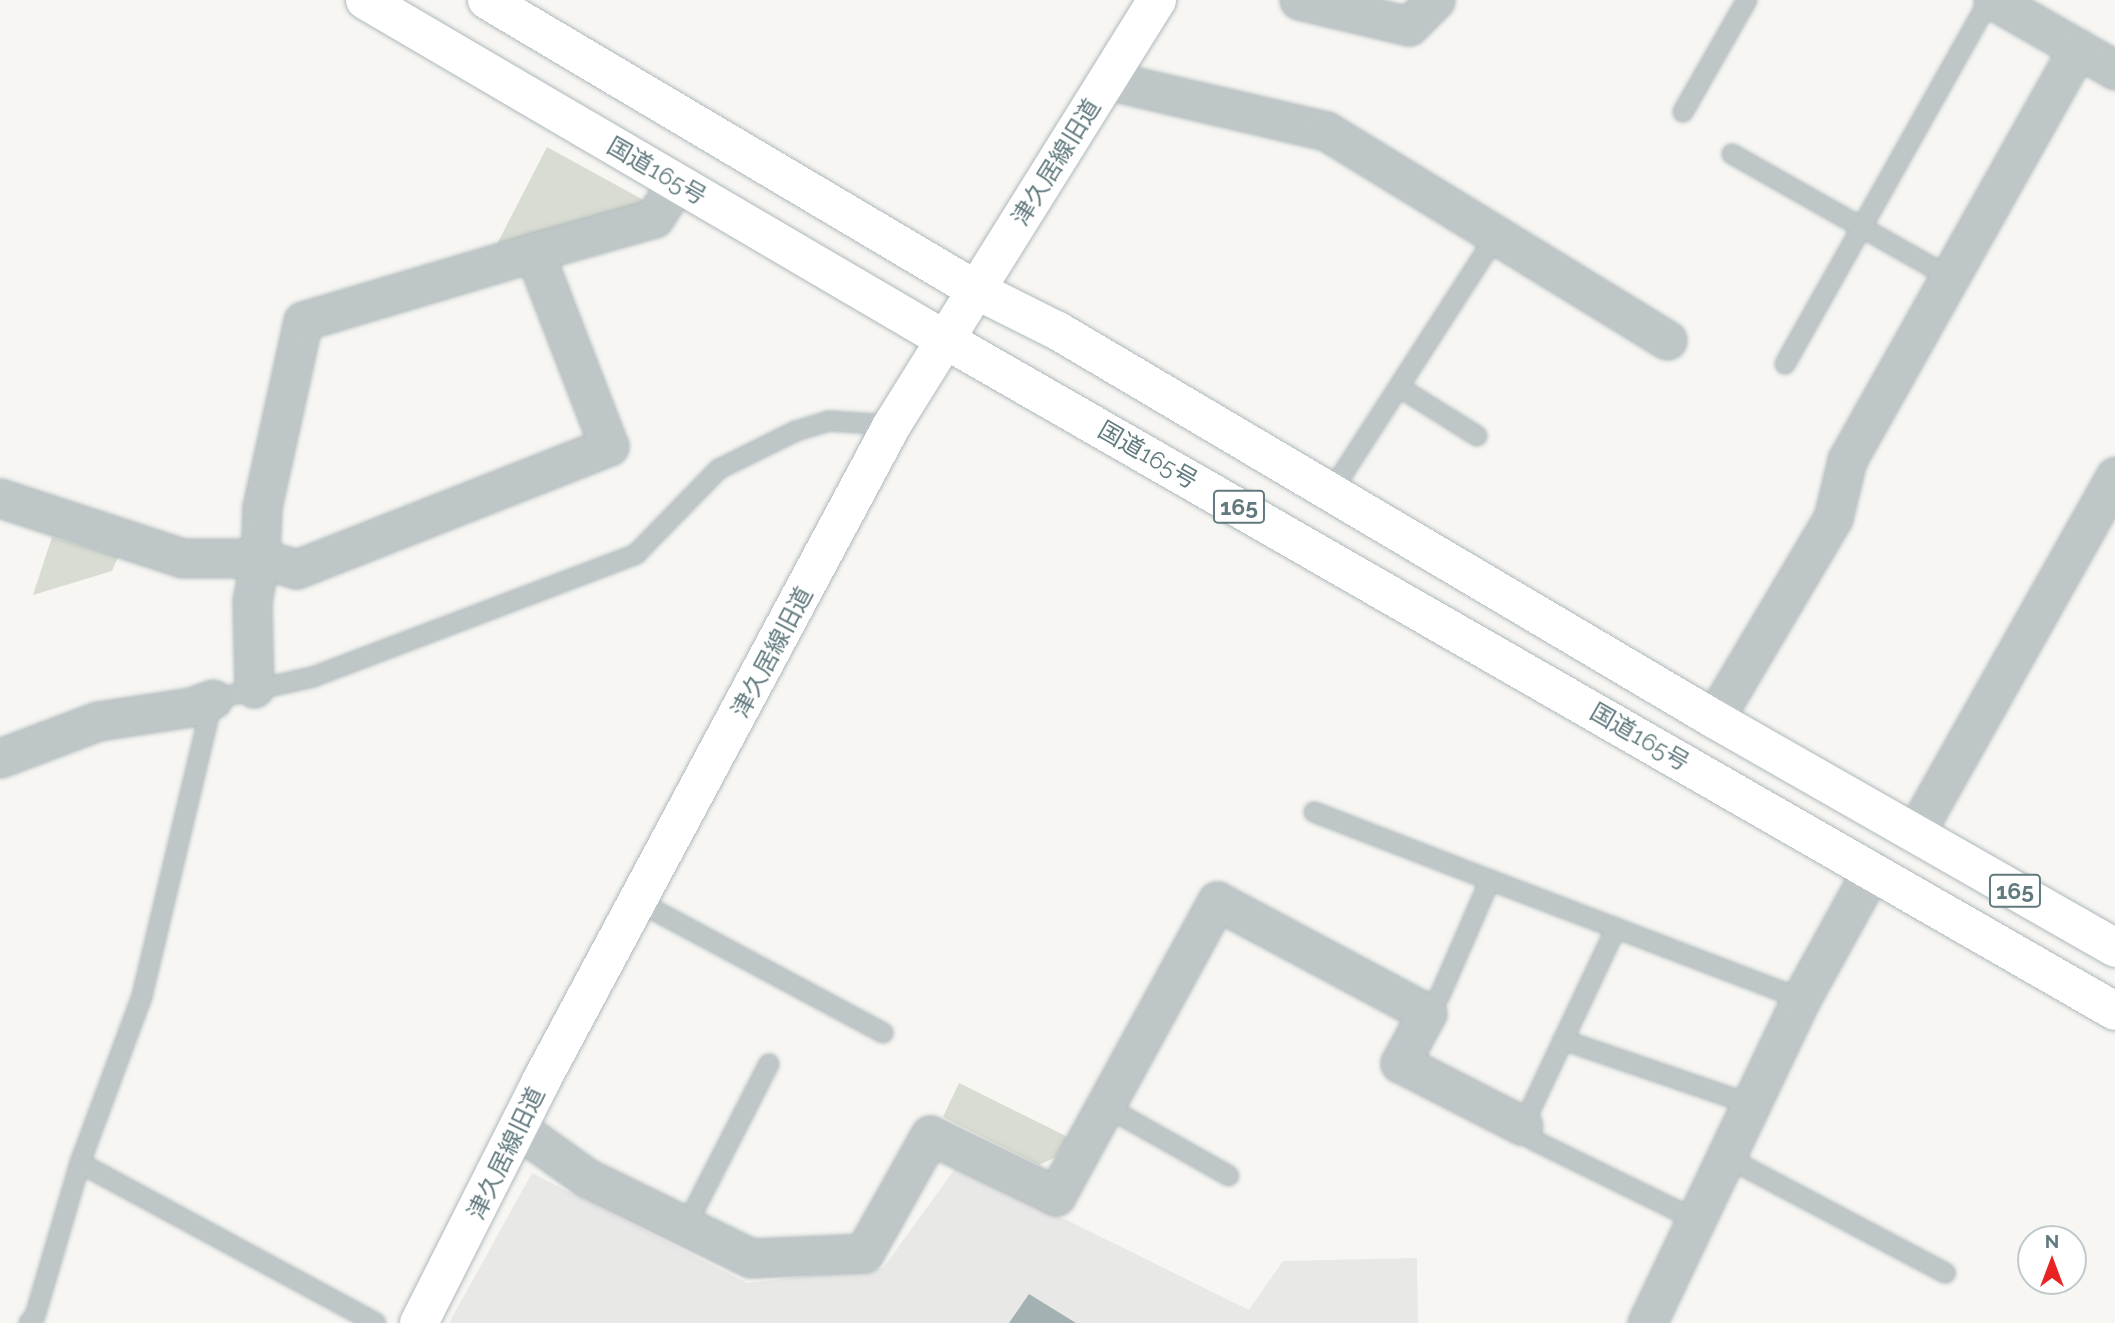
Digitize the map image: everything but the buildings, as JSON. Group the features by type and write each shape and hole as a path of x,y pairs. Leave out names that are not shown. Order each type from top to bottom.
{"main road":[{"name":"国道165号","path":"365,0 944,339 2115,1011"},
{"name":"165","path":"487,0 976,290 1058,331 1714,719 2115,948"},
{"name":"津久居線旧道","path":"419,1323 520,1130 541,1081 892,425 1157,0"}],"street":[{"path":"1299,0 1409,26 1435,0"},
{"path":"1991,0 2115,70"},
{"path":"1714,719 1833,518 1847,460 2078,48"},
{"path":"1107,80 1326,131 1667,340"},
{"path":"254,688 252,601 260,558 262,507 303,321 654,218 677,183"},
{"path":"0,498 181,558 260,558 296,569 609,446 534,252"},
{"path":"1915,833 2115,476"},
{"path":"0,758 98,721 191,707 213,699"},
{"path":"1647,1323 1728,1158 1801,999 1872,870"},
{"path":"520,1130 587,1178 751,1258 864,1253 930,1135 1056,1196 1217,901 1427,1013 1400,1063 1523,1126"}],"lane":[{"path":"1683,112 1746,0"},
{"path":"1784,364 1991,0"},
{"path":"1732,154 1864,226 1949,277"},
{"path":"1331,492 1497,234"},
{"path":"1399,387 1477,436"},
{"path":"29,1323 35,1316 80,1163 142,996 213,699 313,677 636,554 719,469 796,431 830,421 892,425"},
{"path":"1314,812 1801,999"},
{"path":"1427,1013 1440,995 1490,880"},
{"path":"639,901 883,1033"},
{"path":"1616,928 1523,1126 1533,1140 1698,1221"},
{"path":"1563,1040 1753,1105"},
{"path":"686,1226 769,1064"},
{"path":"1105,1106 1229,1176"},
{"path":"1728,1158 1945,1273"},
{"path":"80,1163 376,1323"}],"shaded area":[{"path":"547,147 649,203 497,244"},
{"path":"52,537 118,557 112,571 33,595"},
{"path":"959,1083 1068,1137 1056,1157 1039,1165 943,1117"},
{"path":"957,1166 1249,1310 1283,1261 1417,1258 1418,1323 449,1323 532,1173 747,1283 883,1268"}]}
